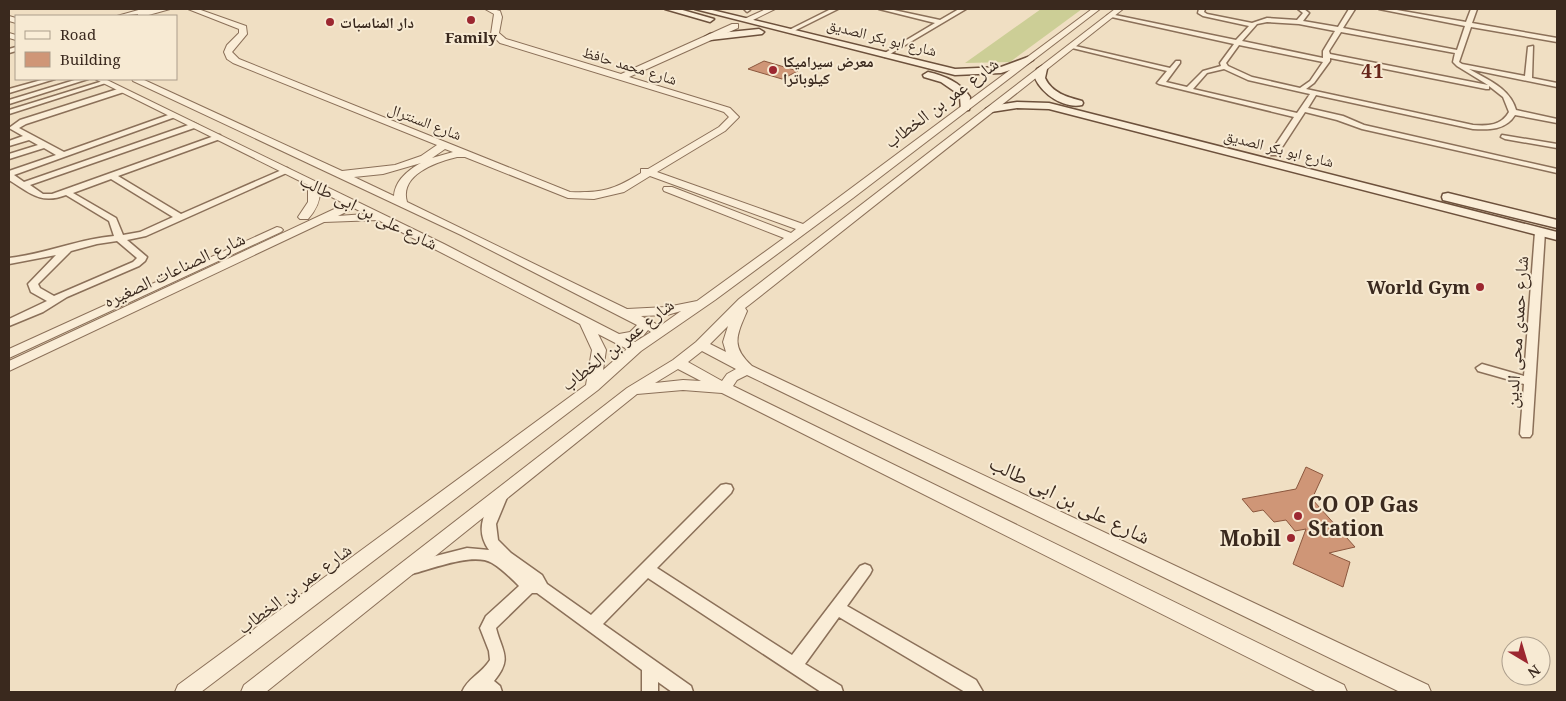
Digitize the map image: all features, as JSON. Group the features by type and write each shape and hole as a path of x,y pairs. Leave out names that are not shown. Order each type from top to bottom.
{"main road":[{"name":"شارع ابو بكر الصديق","path":"669,9 708,15"},
{"name":"شارع ابو بكر الصديق","path":"699,9 726,27 759,32 942,79 962,92 966,103 965,108"},
{"path":"759,32 710,23 708,15 757,10 772,26"},
{"name":"شارع ابو بكر الصديق","path":"726,27 772,26 955,72 991,72 1006,69 1028,60"},
{"name":"شارع ابو بكر الصديق","path":"1042,69 1040,78 1045,88 1060,98 1557,236"},
{"path":"942,79 964,83 973,80 969,76 955,72"},
{"path":"1049,106 1028,97 1034,94 1060,98"},
{"name":"شارع ابو بكر الصديق","path":"991,109 1017,105 1049,106 1256,153 1274,153 1350,178 1557,224"}],"street":[{"path":"125,15 150,9"},
{"path":"142,15 166,9"},
{"name":"شارع السنترال","path":"193,9 251,25 252,28 237,47 238,53 267,66 280,75 471,155 506,166"},
{"name":"شارع السنترال","path":"207,9 233,21 243,28 244,32 230,47 228,52 230,57 257,70 280,75 530,175 568,195 580,197 608,194 620,190 640,174 686,147"},
{"name":"شارع محمد حافظ","path":"483,9 488,16 486,29 491,39 710,110 715,114 717,123 713,128 686,147"},
{"name":"شارع محمد حافظ","path":"483,9 496,13 498,17 495,34 503,40 727,110 732,114 734,117 722,130 686,147"},
{"path":"790,31 835,9"},
{"path":"882,9 896,10 940,22"},
{"path":"885,55 963,9"},
{"path":"1202,9 1201,12 1205,15 1253,25"},
{"path":"1299,22 1306,13 1301,9"},
{"path":"1302,90 1312,83 1327,58 1326,51 1352,9"},
{"path":"1382,9 1557,40"},
{"path":"1188,90 1205,72 1225,67 1250,79 1460,125 1495,127 1507,121 1512,112 1508,99 1497,89 1468,73 1456,62 1474,9"},
{"path":"619,76 726,27 757,10"},
{"path":"1091,13 1098,15 1111,12 1238,42 1497,89"},
{"name":"شارع عمر بن الخطاب","path":"251,692 632,392 678,363 701,345 744,302 1071,47 1111,12"},
{"name":"شارع عمر بن الخطاب","path":"185,692 593,386 636,348 711,297 850,196 894,160 1091,13"},
{"path":"1225,67 1223,63 1253,25 1267,20 1299,22 1459,52"},
{"path":"1071,47 1171,70"},
{"path":"1528,79 1531,47"},
{"path":"1178,62 1161,83 1301,113 1328,114 1362,127 1557,171"},
{"path":"1459,65 1557,85"},
{"path":"257,70 267,66"},
{"path":"597,69 639,67"},
{"path":"639,67 642,79 646,84"},
{"path":"21,98 9,91 48,80"},
{"path":"9,102 82,80"},
{"path":"9,112 102,80"},
{"name":"شارع على بن ابى طالب","path":"102,80 440,246 636,348"},
{"name":"شارع على بن ابى طالب","path":"138,80 465,233 660,331"},
{"path":"11,128 23,122 122,90"},
{"path":"1274,153 1314,93"},
{"path":"1512,112 1557,121"},
{"path":"9,175 174,116"},
{"path":"23,186 194,125"},
{"path":"1495,127 1505,137 1557,146"},
{"path":"11,128 62,155"},
{"path":"9,144 29,137"},
{"path":"9,175 23,186 43,197 53,197 217,137"},
{"path":"1499,158 1503,138 1505,137"},
{"path":"402,204 399,192 407,178 437,156 444,144"},
{"path":"9,157 44,145"},
{"path":"342,174 362,174 388,170 437,156 471,155"},
{"path":"894,160 886,177 889,179 895,179 916,167"},
{"path":"388,170 392,177 407,178"},
{"path":"9,261 38,257 98,241 143,234 287,171"},
{"path":"640,174 708,194 804,228"},
{"path":"640,174 698,200 792,237"},
{"path":"112,176 181,218"},
{"path":"313,184 316,194 310,220 362,217 383,218"},
{"path":"9,323 39,310 53,300 140,262 142,257 120,239 113,220 66,192"},
{"path":"698,200 708,194"},
{"path":"850,196 865,195 872,202"},
{"name":"شارع الصناعات الصغيره","path":"9,366 349,201"},
{"name":"شارع الصناعات الصغيره","path":"9,354 310,220"},
{"name":"شارع حمدى محى الدين","path":"1526,434 1540,232"},
{"path":"440,246 453,242 465,233"},
{"path":"53,300 35,290 33,284 68,248"},
{"path":"626,313 667,311 690,306 711,297"},
{"path":"725,388 732,377 747,369 737,361 731,352 729,342 744,302"},
{"path":"585,321 599,350 593,386"},
{"path":"618,338 629,338 638,334 643,328 644,322"},
{"name":"شارع على بن ابى طالب","path":"701,345 747,369 1421,692"},
{"path":"678,363 1337,692"},
{"path":"1482,368 1530,382"},
{"path":"632,392 683,385 725,388"},
{"path":"592,624 726,489"},
{"path":"501,495 491,518 488,534 494,547 504,560 685,692"},
{"path":"408,569 475,554 504,560"},
{"path":"646,569 835,692"},
{"path":"794,666 865,570"},
{"path":"482,689 497,662 498,656 488,628 491,621 536,584"},
{"path":"837,608 970,686 975,692"},
{"path":"650,667 650,692"}],"green space":[{"path":"1041,9 1082,9 1010,62 965,63"}],"building":[{"name":"معرض سيراميكا كيلوباترا","path":"764,61 798,71 782,79 748,69"},
{"path":"1306,467 1323,475 1312,499 1355,547 1329,553 1350,562 1343,587 1293,564 1306,529 1295,531 1286,520 1274,522 1263,510 1253,512 1242,499 1296,489"}],"place":[{"name":"Family","path":"471,20"},
{"name":"دار المناسبات","path":"330,22"},
{"name":"معرض سيراميكا كيلوباترا","path":"773,70"},
{"name":"World Gym","path":"1480,287"},
{"name":"CO OP Gas Station","path":"1298,516"},
{"name":"Mobil","path":"1291,538"}],"district":[{"name":"41","path":"1373,71"}]}
